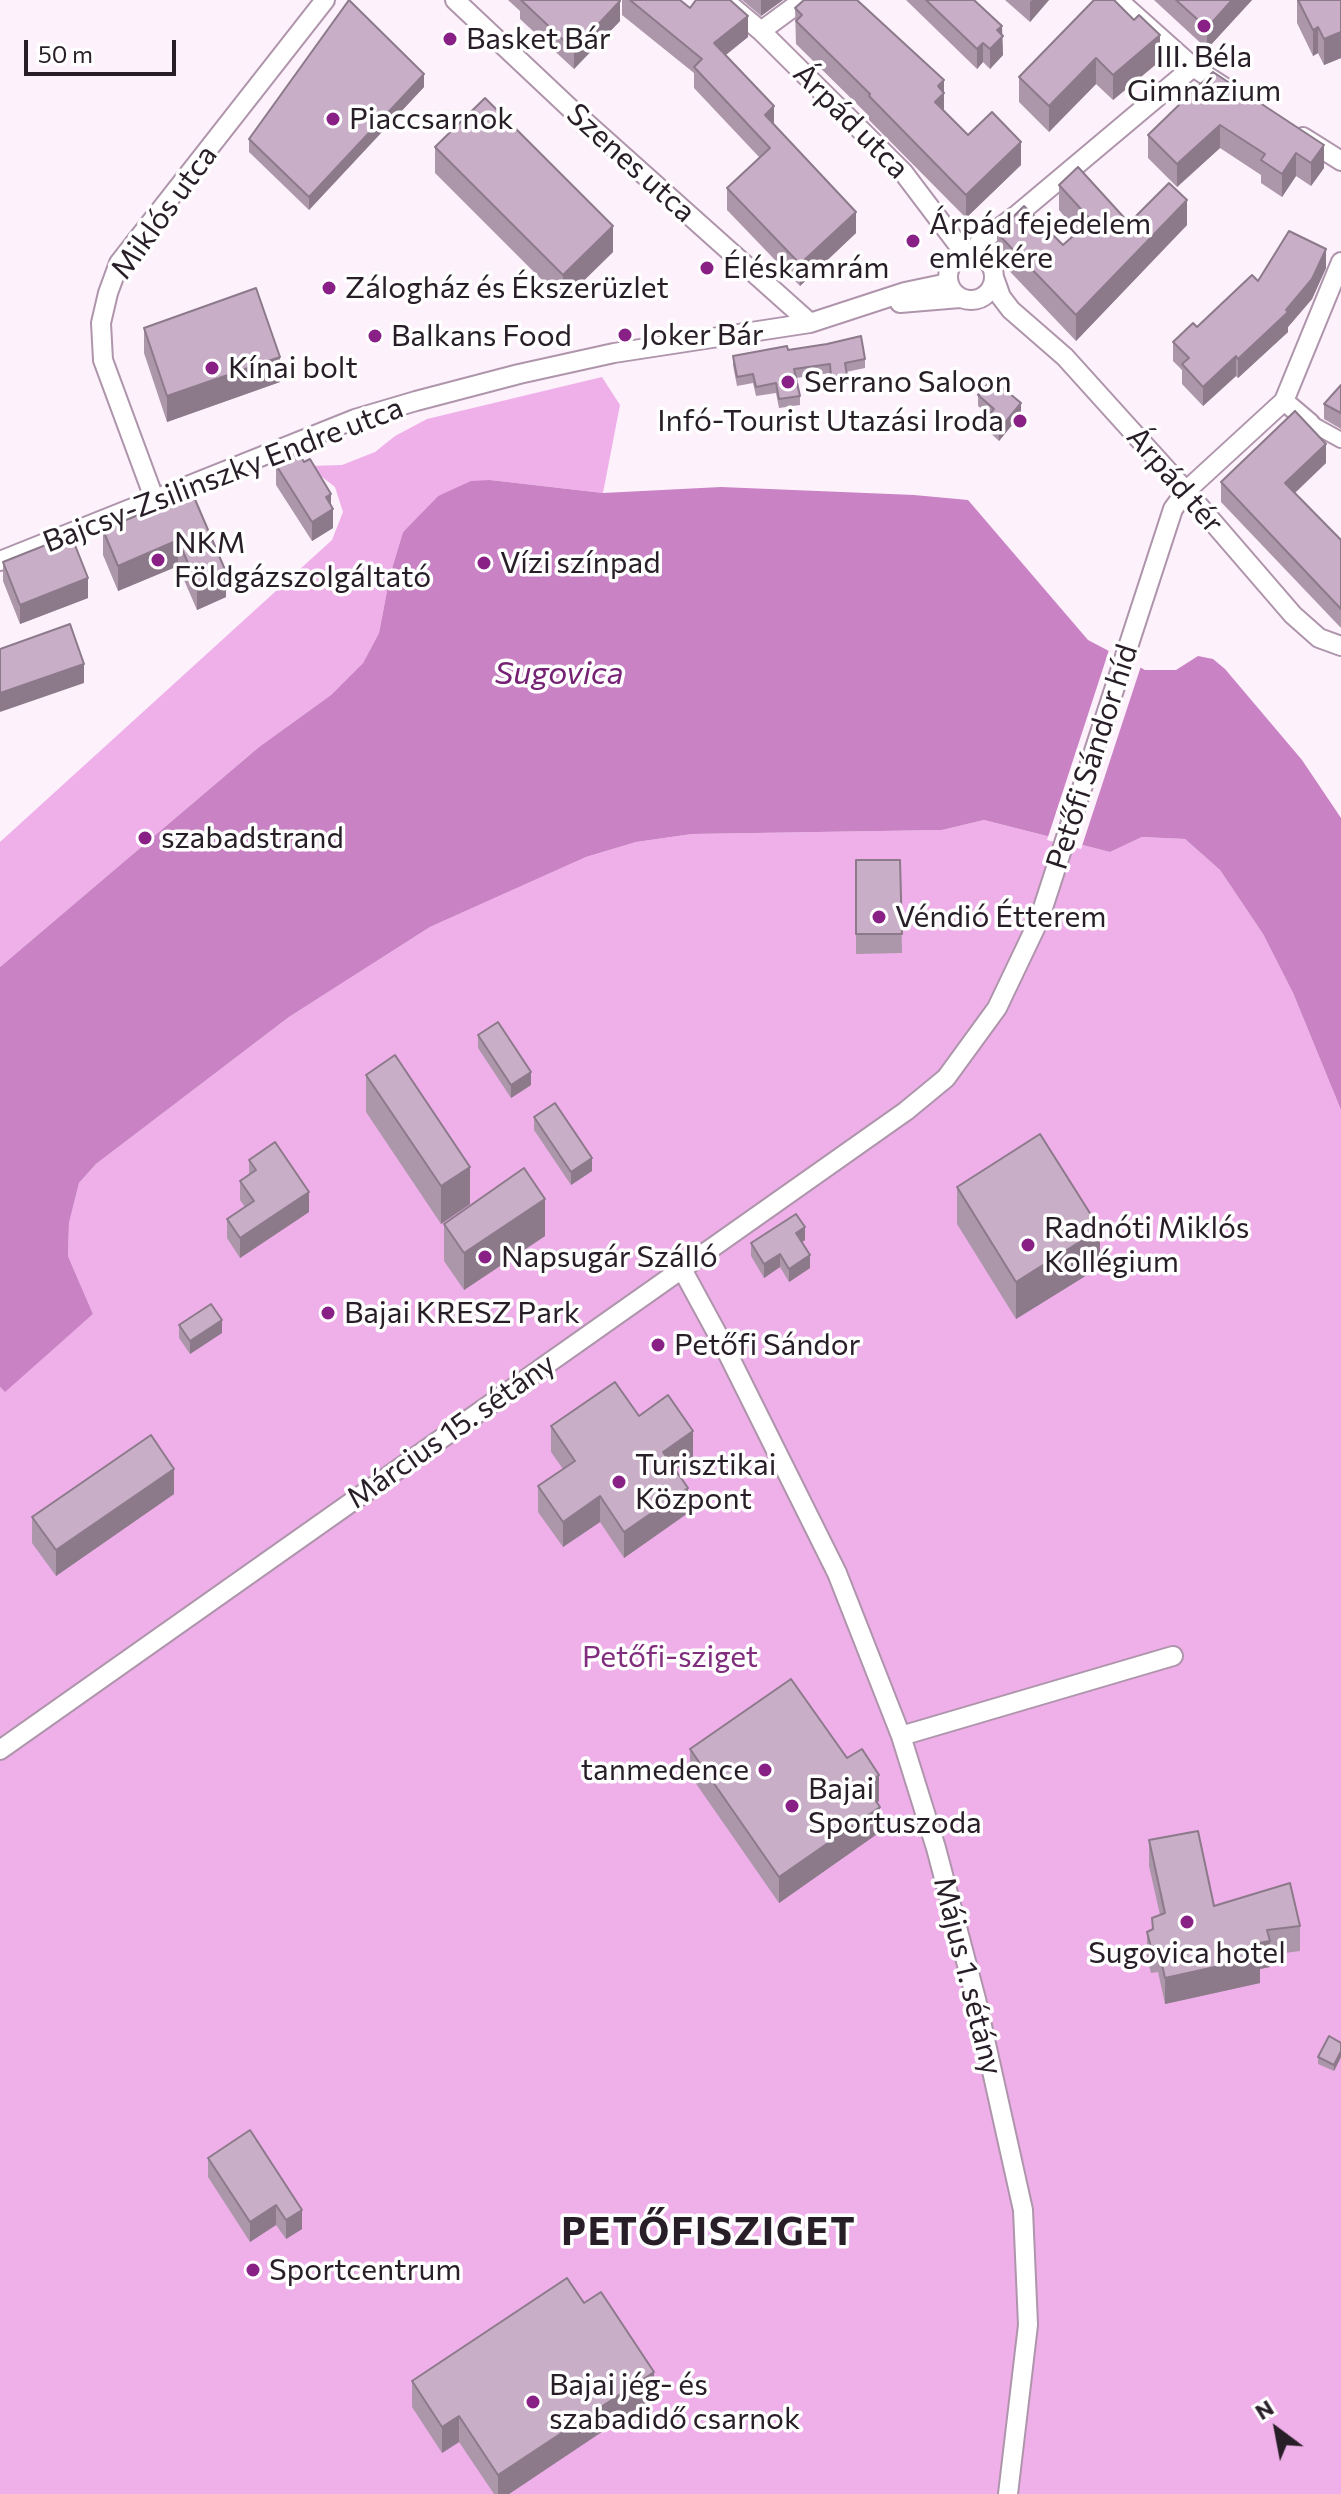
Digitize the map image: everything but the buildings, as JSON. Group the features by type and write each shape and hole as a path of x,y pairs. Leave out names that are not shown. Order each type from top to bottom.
{"street":[{"name":"Miklós utca","path":"154,498 103,360 101,323 108,293 119,263 325,0"},
{"name":"Szenes utca","path":"455,0 574,112 810,323"},
{"name":"Árpád utca","path":"724,0 761,31 903,172 970,253"},
{"path":"761,31 803,0"},
{"path":"1118,0 1193,67 1241,98"},
{"path":"954,290 950,265 1018,214 1193,67"},
{"path":"1289,129 1341,161"},
{"name":"Árpád tér","path":"970,253 990,263 1001,297 1011,310 1065,357 1293,615 1319,638 1341,646"},
{"path":"1341,262 1284,401 1310,423 1341,440"},
{"path":"981,298 995,280"},
{"name":"Bajcsy-Zsilinszky Endre utca","path":"0,561 355,419 416,401 614,353 810,323 905,292 954,290"},
{"name":"Árpád tér","path":"954,290 974,300 981,298 1011,310"},
{"name":"Petőfi Sándor híd","path":"1039,920 1173,509 1186,491 1284,401"},
{"name":"Március 15. sétány","path":"0,1750 906,1111 946,1078 997,1008 1039,920"},
{"name":"Május 1. sétány","path":"682,1269 725,1348 837,1573 901,1736 936,1848 976,1999 1023,2210 1028,2325 1008,2494"},
{"path":"901,1736 1173,1656"}],"green space":[{"path":"602,377 620,405 603,493 490,480 438,496 403,532 390,575 379,633 363,663 331,695 259,747 0,967 0,842 332,540 343,512 335,487 308,466 342,465 375,452 395,436 427,419"},
{"name":"Petőfi-sziget","path":"984,820 1110,852 1142,837 1185,839 1220,870 1263,934 1293,993 1341,1110 1341,2494 0,2494 0,1387 4,1391 93,1314 68,1256 69,1223 79,1183 96,1164 289,1017 430,927 586,857 636,842 692,834 942,830"}],"water":[{"name":"Sugovica","path":"490,480 603,493 721,487 968,500 1088,640 1145,670 1176,670 1198,656 1213,659 1302,760 1341,818 1341,1110 1293,993 1263,934 1220,870 1185,839 1142,837 1110,852 984,820 942,830 692,834 636,842 586,857 430,927 289,1017 96,1164 79,1183 69,1223 68,1256 93,1314 5,1392 0,1387 0,967 259,747 331,695 363,663 379,633 390,575 403,532 438,496 471,481"}],"pier":[{"path":"1110,647 1142,663 1081,849 1047,840"}],"place":[{"name":"III. Béla Gimnázium","path":"1204,26"},
{"name":"Basket Bár","path":"450,39"},
{"name":"Piaccsarnok","path":"333,119"},
{"name":"Árpád fejedelem emlékére","path":"913,241"},
{"name":"Éléskamrám","path":"707,268"},
{"name":"Zálogház és Ékszerüzlet","path":"329,288"},
{"name":"Joker Bár","path":"625,335"},
{"name":"Balkans Food","path":"375,336"},
{"name":"Kínai bolt","path":"212,368"},
{"name":"Serrano Saloon","path":"788,382"},
{"name":"Infó-Tourist Utazási Iroda","path":"1020,421"},
{"name":"NKM Földgázszolgáltató","path":"158,560"},
{"name":"Vízi színpad","path":"484,563"},
{"name":"szabadstrand","path":"145,838"},
{"name":"Véndió Étterem","path":"879,917"},
{"name":"Radnóti Miklós Kollégium","path":"1028,1245"},
{"name":"Napsugár Szálló","path":"485,1257"},
{"name":"Bajai KRESZ Park","path":"328,1313"},
{"name":"Petőfi Sándor","path":"658,1345"},
{"name":"Turisztikai Központ","path":"619,1482"},
{"name":"tanmedence","path":"765,1770"},
{"name":"Bajai Sportuszoda","path":"792,1806"},
{"name":"Sugovica hotel","path":"1187,1922"},
{"name":"Sportcentrum","path":"253,2270"},
{"name":"Bajai jég- és szabadidő csarnok","path":"533,2402"}],"district":[{"name":"PETŐFISZIGET","path":"709,2232"}]}
